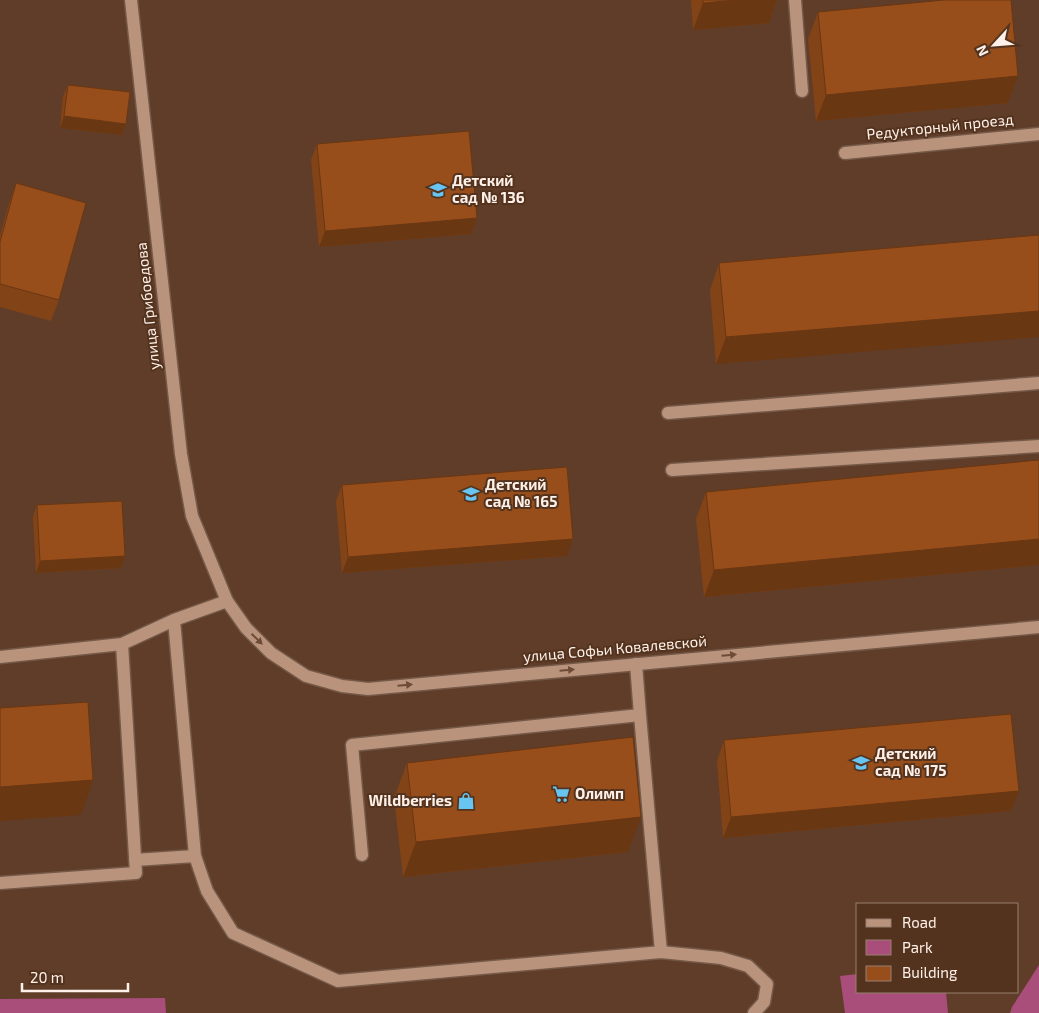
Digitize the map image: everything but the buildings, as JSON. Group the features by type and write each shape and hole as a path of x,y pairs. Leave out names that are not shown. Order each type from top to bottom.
{"street":[{"name":"улица Грибоедова","path":"131,0 181,454 192,516 227,602"},
{"path":"795,0 802,91"},
{"name":"Редукторный проезд","path":"845,153 1039,134"},
{"path":"668,413 1039,384"},
{"path":"672,470 1039,446"},
{"path":"0,657 122,644 174,620 227,602"},
{"name":"улица Софьи Ковалевской","path":"227,602 246,628 271,653 306,676 342,686 368,689 1039,627"},
{"path":"174,620 195,856 207,891 233,933 338,981 661,952 721,958 748,966 767,984 764,1002 754,1013"},
{"path":"0,882 136,873 122,644"},
{"path":"636,664 661,952"},
{"path":"362,855 352,745 640,715"},
{"path":"135,860 195,856"}],"green space":[{"path":"1039,965 1039,1013 1010,1013 1012,1007"},
{"path":"856,974 856,993 946,993 948,1013 845,1013 840,976"},
{"path":"165,998 166,1013 0,1013 0,999"}],"place":[{"name":"Детский сад № 136","path":"438,190"},
{"name":"Детский сад № 165","path":"471,494"},
{"name":"Детский сад № 175","path":"861,763"},
{"name":"Олимп","path":"561,794"},
{"name":"Wildberries","path":"466,801"}]}
